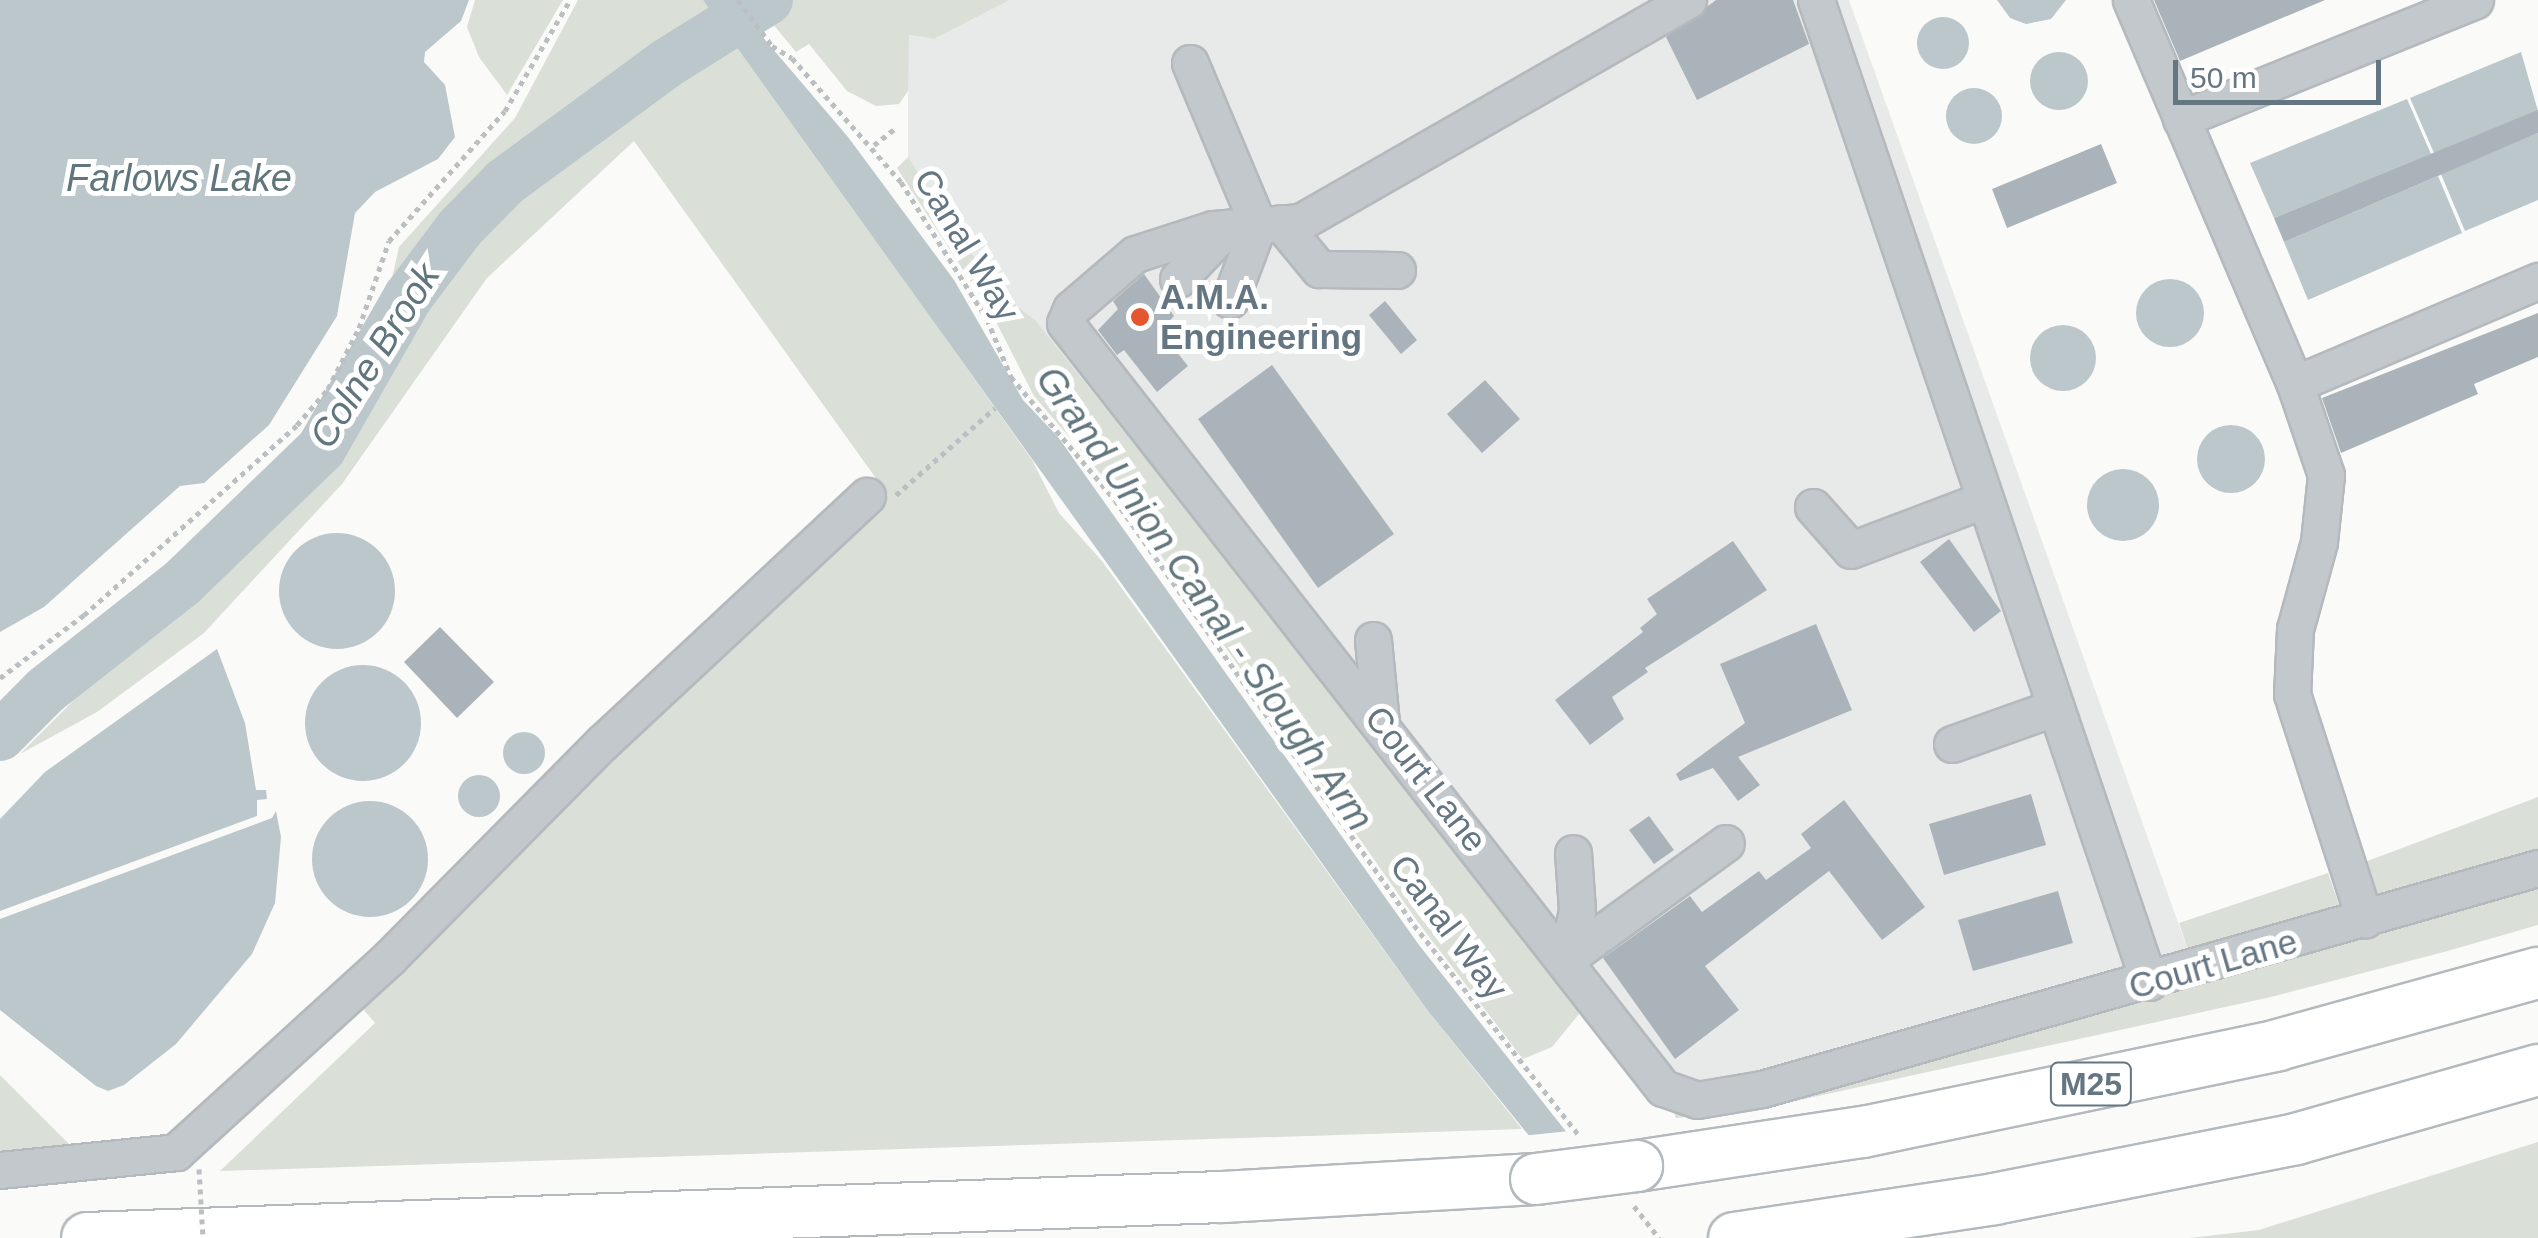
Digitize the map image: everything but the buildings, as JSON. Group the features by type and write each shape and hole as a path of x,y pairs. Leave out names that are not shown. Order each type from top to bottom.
{"highway":[{"name":"M25","path":"87,1238 1222,1197 1536,1178 1630,1179 2278,1045 2538,973"},
{"path":"1734,1238 1994,1199 2296,1139 2538,1070"}],"street":[{"name":"Court Lane","path":"1688,0 1301,222 1255,226 1135,254 1056,317 1381,722 1664,1088 1697,1100 1762,1090 2538,868"},
{"path":"1816,0 2150,982"},
{"path":"2131,0 2295,384 2326,475 2318,542 2295,628 2292,694 2365,920"},
{"path":"2180,119 2475,0"},
{"path":"1190,64 1255,226 1319,269 1397,270"},
{"path":"1178,279 1255,226"},
{"path":"1230,300 1255,226"},
{"path":"2295,384 2538,282"},
{"path":"0,1170 176,1152 389,958 604,742 868,496"},
{"path":"1813,507 1851,550 1983,500"},
{"path":"1373,640 1381,722"},
{"path":"1952,744 2056,707"},
{"path":"1567,958 1726,842"},
{"path":"1567,958 1577,910 1574,853"}],"path":[{"path":"0,678 84,615 298,425 328,389 359,328 389,241 506,111 570,0"},
{"name":"Canal Way","path":"738,0 772,46 792,58 874,145 987,320 1012,377 1114,500 1414,926 1589,1147"},
{"path":"874,145 896,128"},
{"path":"199,1169 203,1238"},
{"path":"1630,1179 1659,1238"}],"shaded area":[{"path":"475,0 563,0 507,95 479,57 467,27"},
{"path":"578,0 703,0 709,7 507,170 449,229 412,280 399,292 390,287 399,247 515,118"},
{"path":"788,0 1010,0 934,39 909,35 908,91 899,104 876,106 847,91 809,44 796,52 767,17"},
{"path":"1010,0 1849,0 2190,956 1657,1100 1036,321 996,290 908,157 908,35 934,39"},
{"path":"737,44 1032,460 1059,513 1102,561 1428,1011 1522,1129 220,1171 375,1023 362,1008 508,854 888,495 634,141 487,278 342,484 204,633 97,712 20,754 324,450 413,296 463,229 506,186 587,125"},
{"path":"908,157 996,290 1036,321 1584,1008 1552,1047 1523,1059 1420,925 1118,494 1034,396 993,316 897,168"},
{"path":"2538,797 2538,851 2381,897 2354,866"},
{"path":"2328,873 2342,913 2190,956 2179,923"},
{"path":"2538,873 2538,925 2271,997 1745,1112 1676,1118 1669,1099"},
{"path":"0,1075 77,1152 0,1160"},
{"path":"2538,1142 2538,1238 2190,1238 2259,1230"}],"water":[{"name":"Farlows Lake","path":"0,0 469,0 461,21 425,52 424,62 445,85 455,137 438,159 375,192 355,213 337,316 269,425 204,483 180,486 44,607 0,632"},
{"path":"703,0 731,0 848,137 954,280 1023,400 1058,437 1419,945 1650,1238 1612,1238 1428,1011"},
{"path":"1997,0 2066,0 2051,19 2026,24 2010,18"},
{"path":"1943,17 1961,25 1969,43 1961,61 1943,69 1925,61 1917,43 1925,25"},
{"path":"2059,52 2080,60 2088,81 2080,102 2059,110 2038,102 2030,81 2038,60"},
{"path":"2521,52 2538,111 2434,153 2410,98"},
{"path":"1974,88 1994,96 2002,116 1994,136 1974,144 1954,136 1946,116 1954,96"},
{"path":"2407,99 2431,154 2274,218 2250,163"},
{"path":"2538,133 2538,200 2465,231 2441,174"},
{"path":"2438,176 2462,233 2308,300 2284,242"},
{"path":"2170,279 2183,281 2194,289 2202,300 2202,326 2194,337 2183,345 2170,347 2157,345 2146,337 2138,326 2136,313 2138,300 2146,289 2157,281"},
{"path":"2063,325 2076,327 2086,335 2094,345 2094,371 2086,381 2076,389 2063,391 2050,389 2040,381 2032,371 2030,358 2032,345 2040,335 2050,327"},
{"path":"2231,425 2244,427 2255,435 2263,446 2263,472 2255,483 2244,491 2231,493 2218,491 2207,483 2199,472 2197,459 2199,446 2207,435 2218,427"},
{"path":"2123,469 2148,480 2159,505 2148,530 2123,541 2098,530 2087,505 2098,480"},
{"path":"337,533 359,538 378,550 390,569 395,591 390,613 378,632 359,644 337,649 315,644 296,632 284,613 279,591 284,569 296,550 315,538"},
{"path":"217,649 245,723 256,790 266,790 267,799 257,800 257,816 0,911 0,819 45,772"},
{"path":"363,665 385,669 404,682 417,701 421,723 417,745 404,764 385,777 363,781 341,777 322,764 309,745 305,723 309,701 322,682 341,669"},
{"path":"524,732 539,738 545,753 539,768 524,774 509,768 503,753 509,738"},
{"path":"479,775 494,781 500,796 494,811 479,817 464,811 458,796 464,781"},
{"path":"370,801 392,805 411,818 424,837 428,859 424,881 411,900 392,913 370,917 348,913 329,900 316,881 312,859 316,837 329,818 348,805"},
{"path":"276,811 281,837 275,903 252,954 176,1044 124,1085 108,1091 96,1086 0,1010 0,919 272,818"}],"pier":[{"path":"1569,1131 1655,1238 1606,1238 1522,1136"}],"waterway":[{"name":"Colne Brook","path":"0,736 46,690 182,583 321,449 408,297 460,228 505,182 667,63 768,0"}],"place":[{"name":"A.M.A. Engineering","path":"1140,317"}],"water label":[{"name":"Grand Union Canal - Slough Arm","path":"1204,599"}]}
